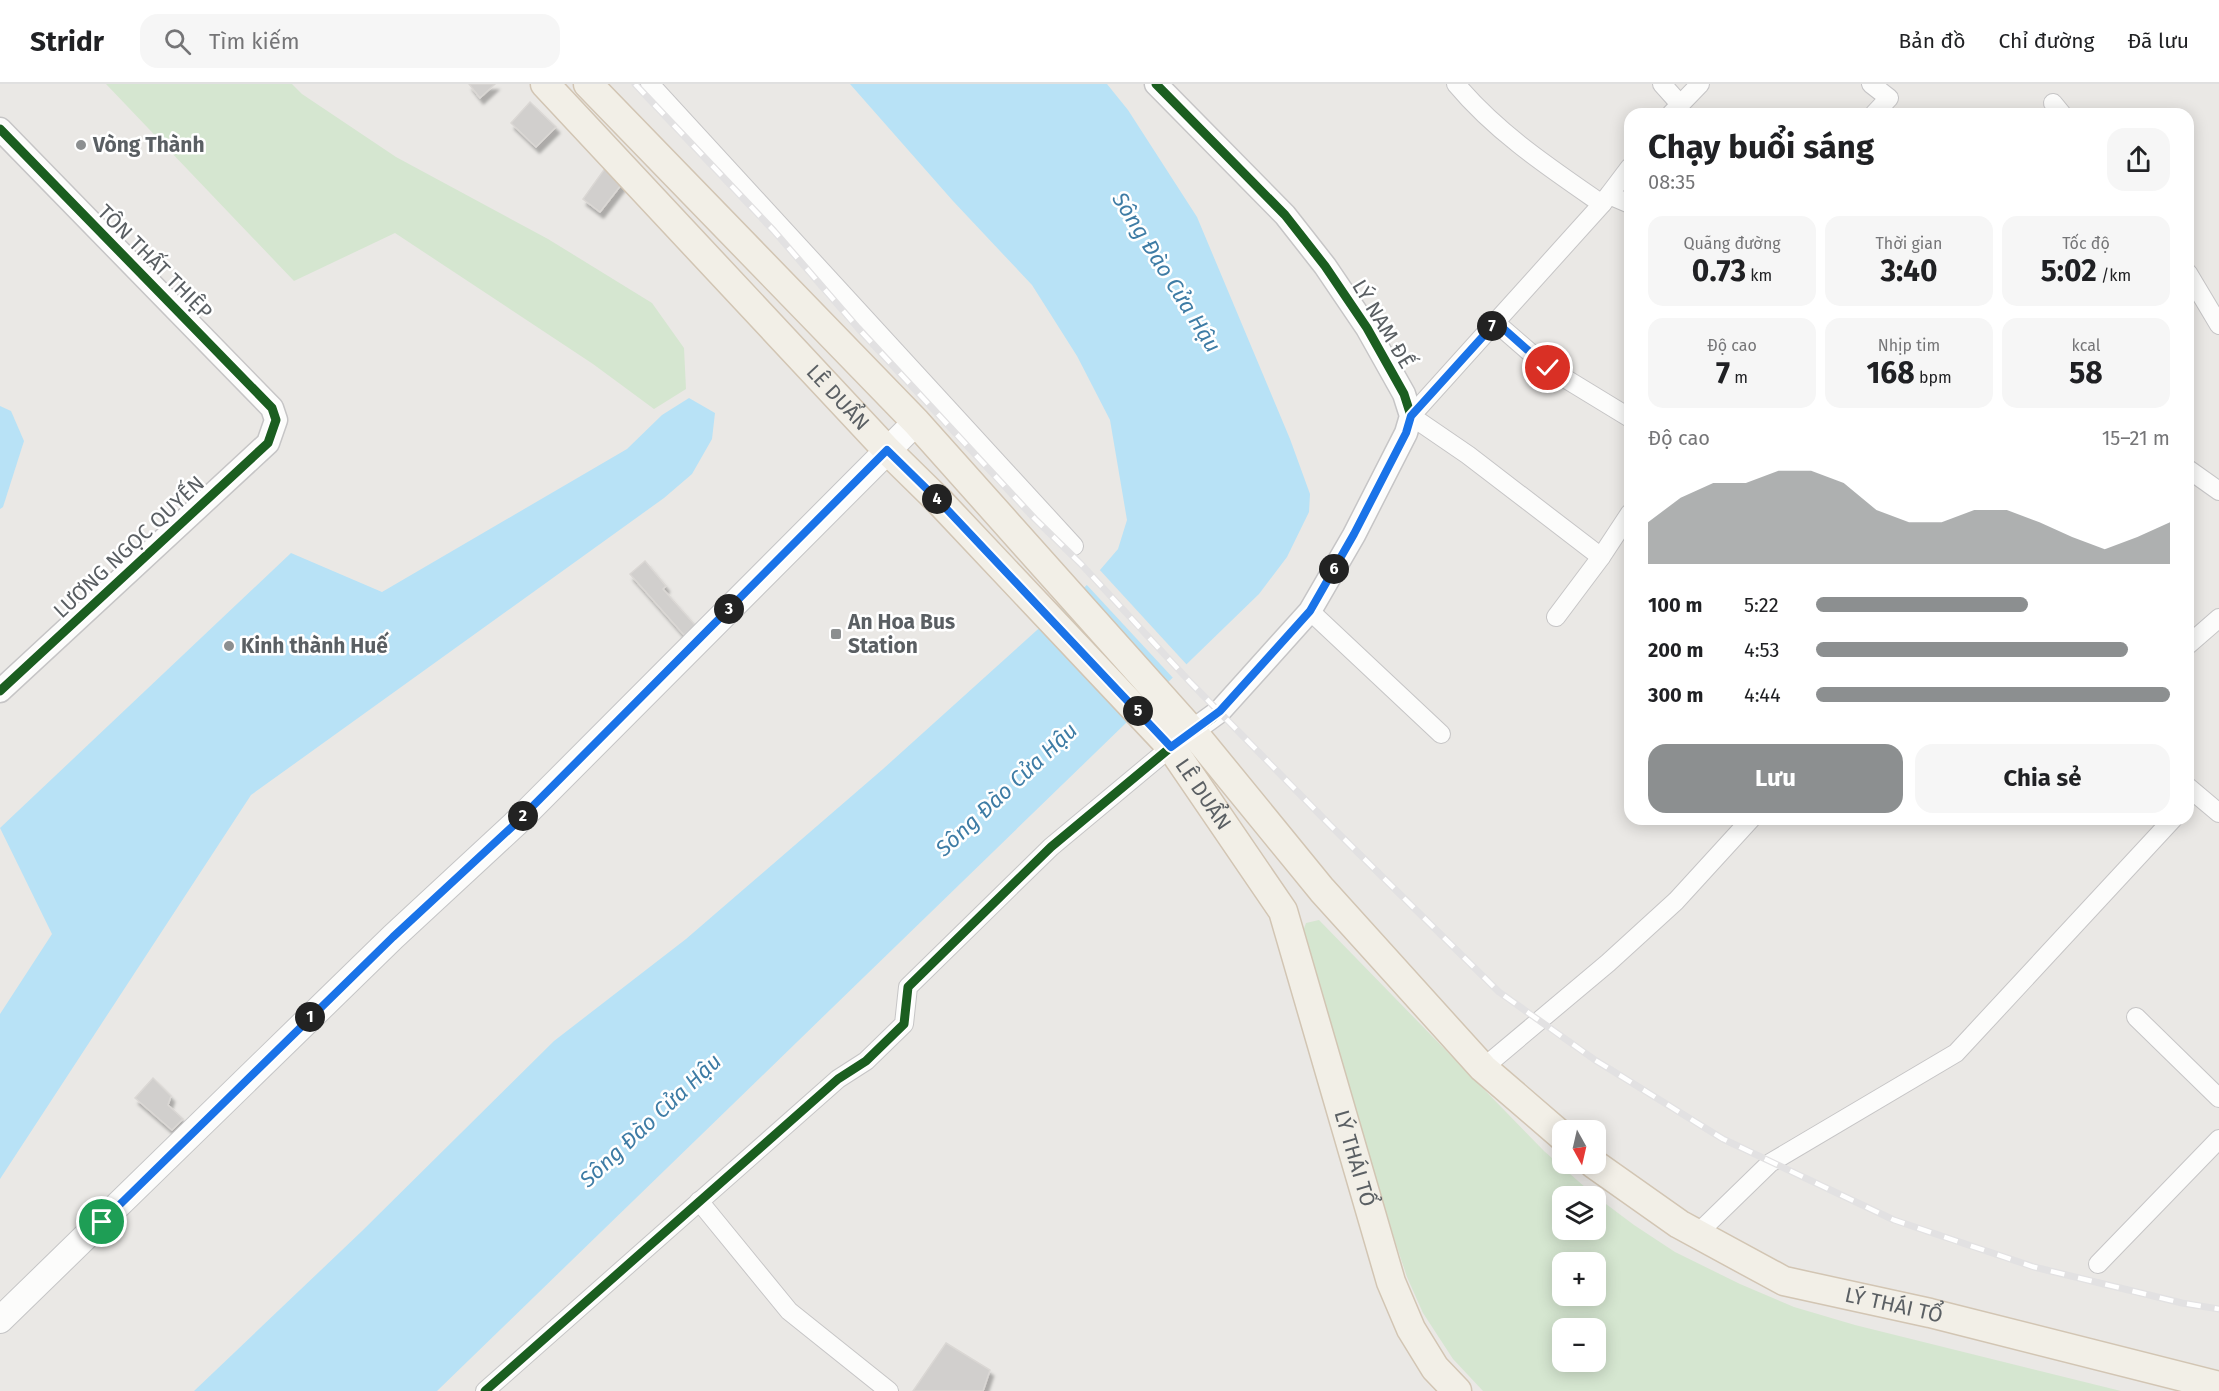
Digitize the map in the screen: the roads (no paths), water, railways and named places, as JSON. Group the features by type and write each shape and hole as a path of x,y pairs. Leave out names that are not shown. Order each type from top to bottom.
{"main road":[{"name":"LÊ DUẨN","path":"545,84 887,450 1031,597 1178,734 1322,890"},
{"name":"LÊ DUẨN","path":"588,84 916,422 1056,579 1178,734 1283,911"},
{"path":"0,1320 368,960 515,824 916,422"},
{"path":"1283,911 1322,890 1483,1068 1552,1128"},
{"name":"LÝ THÁI TỔ","path":"1283,911 1390,1282 1411,1329 1435,1368 1457,1391"},
{"name":"LÝ THÁI TỔ","path":"1606,1172 1679,1224 1784,1281 1930,1313 2219,1386"}],"street":[{"path":"650,84 1074,546"},
{"name":"LÝ NAM ĐẾ","path":"1156,84 1285,215 1325,266 1372,338 1404,394 1411,416"},
{"path":"1456,84 1504,133 1542,163 1606,199 1624,203"},
{"path":"1662,84 1674,108"},
{"path":"1676,108 1700,84"},
{"path":"1871,84 1889,98 1880,108"},
{"name":"TÔN THẤT THIỆP","path":"0,129 272,408 276,424"},
{"path":"485,1391 838,1079 866,1061 904,1024 908,987 1051,847 1178,734 1220,711 1310,611 1354,534 1406,433 1411,416 1606,199 1624,175"},
{"path":"2194,281 2219,325"},
{"path":"1496,322 1548,368 1624,414"},
{"path":"1411,416 1468,456 1601,557"},
{"name":"LƯƠNG NGỌC QUYẾN","path":"0,691 268,443 276,424"},
{"path":"2194,472 2215,482"},
{"path":"1556,617 1624,522"},
{"path":"1310,611 1441,734"},
{"path":"2194,638 2219,618"},
{"path":"2194,796 2219,813"},
{"path":"1483,1068 1608,963 1676,901 1746,825"},
{"path":"1697,1234 1770,1163 1956,1053 2167,825"},
{"path":"2136,1017 2219,1098"},
{"path":"2098,1264 2219,1139"},
{"path":"699,1201 789,1311 889,1391"}],"water":[{"name":"Sông Đào Cửa Hậu","path":"850,84 1107,84 1128,110 1197,217 1290,439 1310,494 1309,512 1287,557 1259,594 437,1391 194,1391 362,1231 554,1041 686,939 883,769 1088,584 1118,549 1127,520 1110,420 1077,356 1032,285 953,201"},
{"path":"689,398 715,413 712,439 692,474 664,498 251,795 0,1179 0,1014 52,934 0,828 291,553 382,592 627,449 662,415"},
{"path":"0,406 11,411 24,441 3,507 0,509"}],"railway":[{"path":"635,84 774,231 858,328 1035,519 1081,564 1190,682 1499,992 1595,1060 1723,1139 1894,1220 2034,1267 2182,1303 2219,1309"}],"place":[{"name":"Vòng Thành","path":"81,145"},
{"name":"An Hoa Bus Station","path":"836,634"},
{"name":"Kinh thành Huế","path":"229,646"}]}
